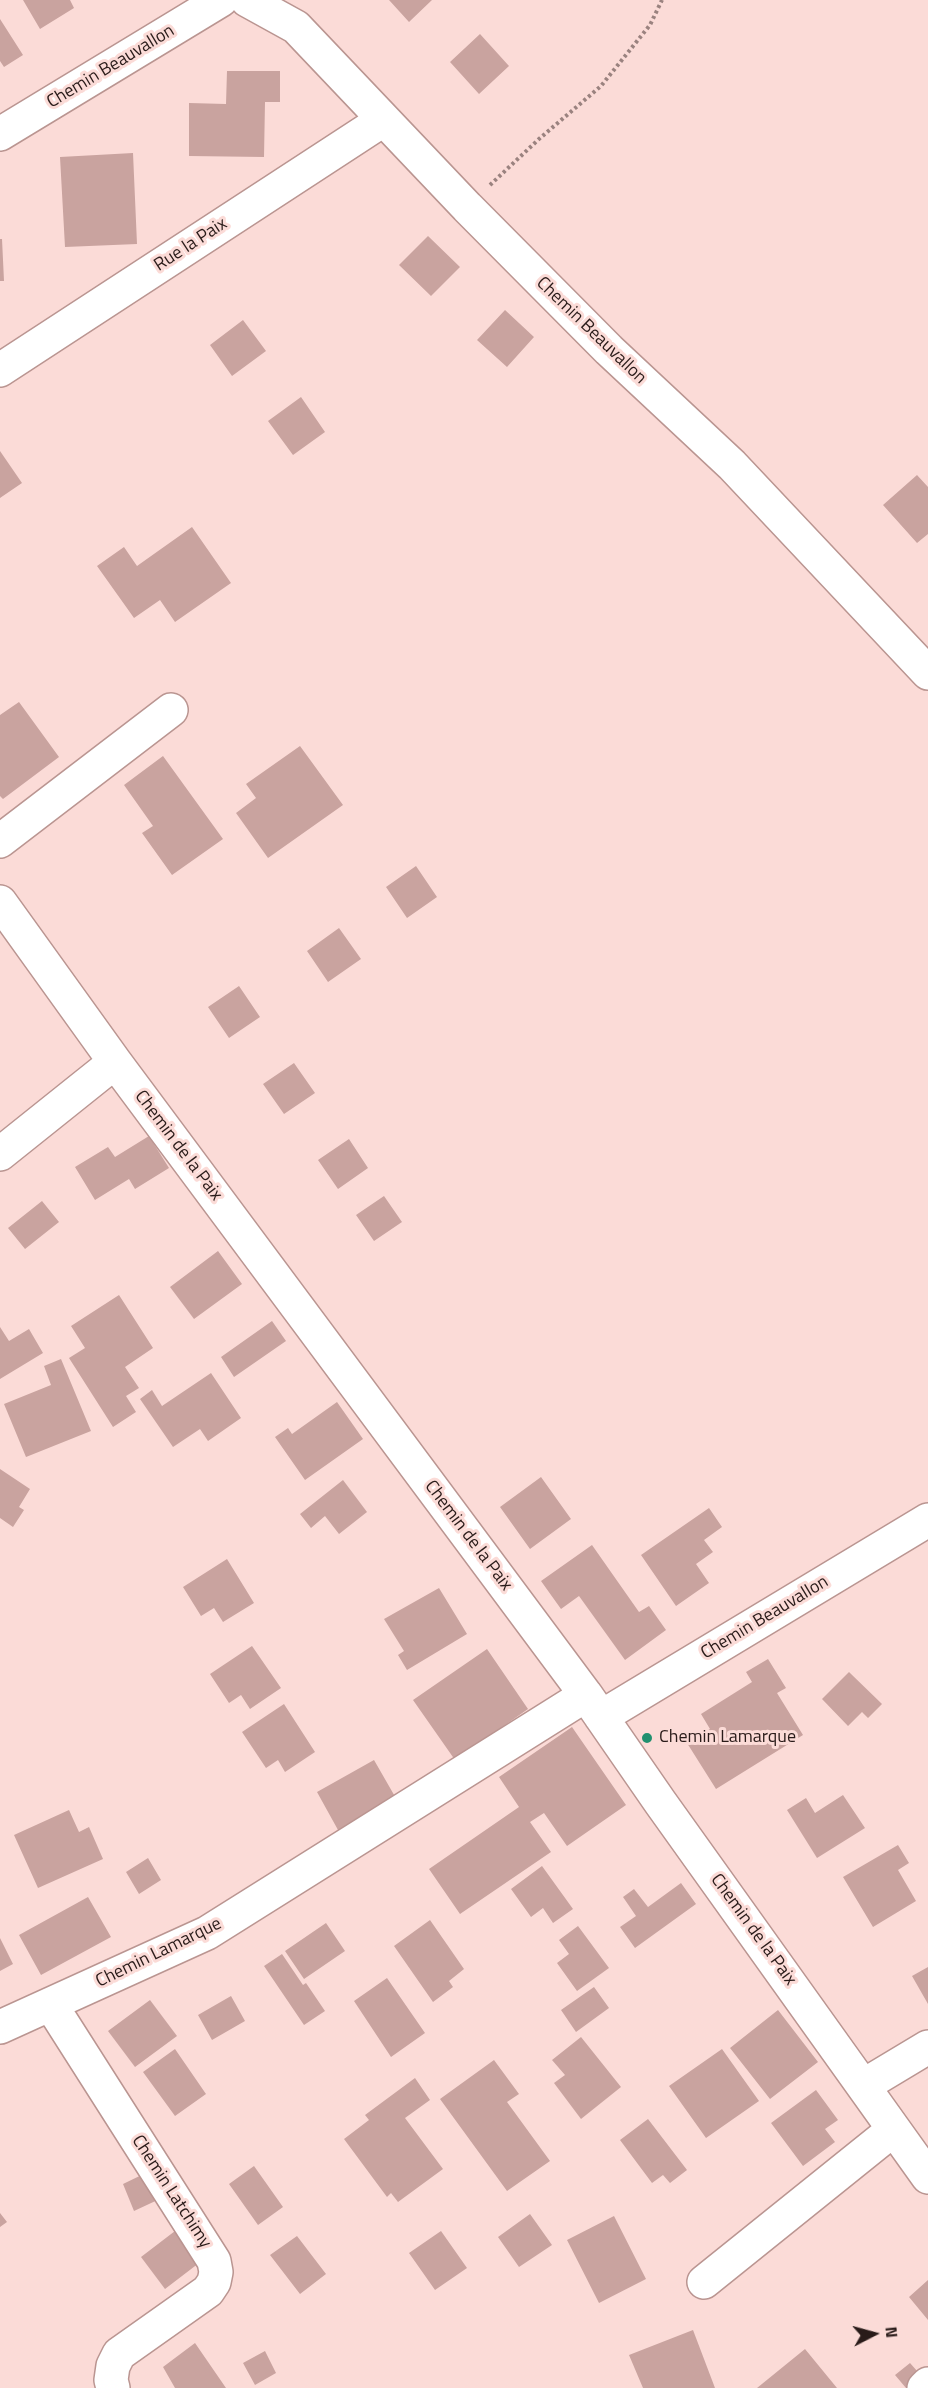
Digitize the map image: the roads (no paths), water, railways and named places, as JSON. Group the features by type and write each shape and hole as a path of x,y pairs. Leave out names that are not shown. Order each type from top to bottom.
{"street":[{"name":"Chemin Beauvallon","path":"0,134 221,0"},
{"name":"Chemin Beauvallon","path":"247,0 296,27 467,207 609,350 732,465 928,673"},
{"name":"Rue la Paix","path":"0,370 383,120"},
{"path":"0,841 171,710"},
{"name":"Chemin de la Paix","path":"0,902 115,1062 594,1706 893,2130 928,2176"},
{"path":"0,1154 115,1062"},
{"name":"Chemin Beauvallon","path":"594,1706 928,1520"},
{"name":"Chemin Lamarque","path":"0,2027 207,1933 594,1706"},
{"name":"Chemin Latchimy","path":"51,2005 208,2249 214,2260 216,2272 214,2283 208,2291 119,2354 113,2366 111,2380 113,2388"},
{"path":"863,2086 928,2047"},
{"path":"704,2282 893,2130"},
{"path":"924,2388 928,2384"}],"place":[{"name":"Chemin Lamarque","path":"647,1738"}]}
